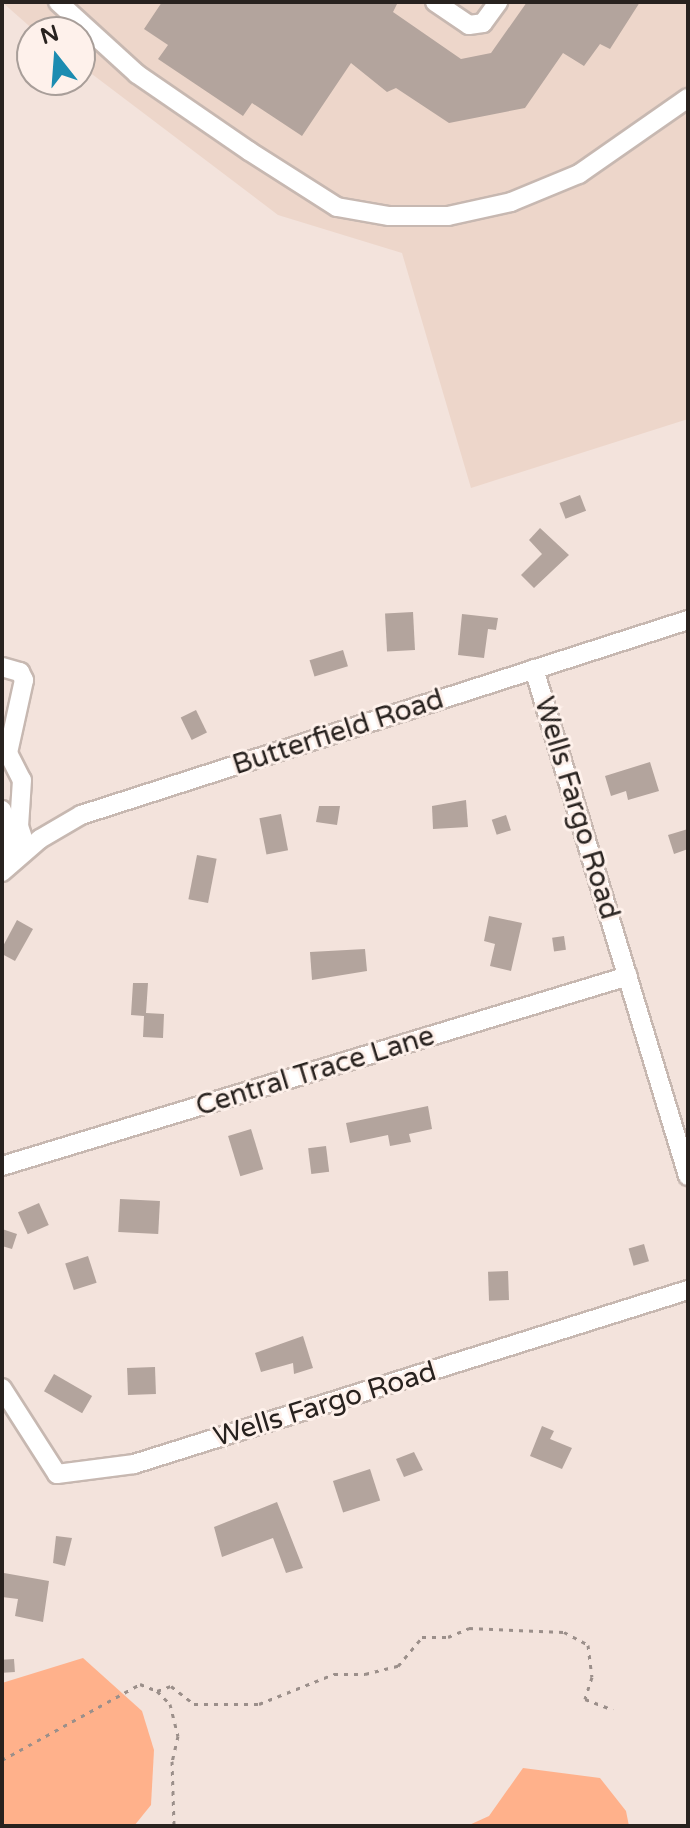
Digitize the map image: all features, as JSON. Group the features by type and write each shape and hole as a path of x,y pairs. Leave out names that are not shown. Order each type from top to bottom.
{"street":[{"path":"58,2 137,74 249,151 337,207 389,216 448,216 511,202 579,174 688,98"},
{"path":"435,2 469,25 483,23 498,2"},
{"name":"Butterfield Road","path":"9,866 81,815 688,620"},
{"path":"2,667 20,672 24,680 8,753 22,780 19,826 9,866"},
{"name":"Wells Fargo Road","path":"534,669 688,1176"},
{"path":"2,810 9,866"},
{"name":"Central Trace Lane","path":"2,1166 628,976"},
{"name":"Wells Fargo Road","path":"2,1388 57,1474 134,1464 688,1290"}],"path":[{"path":"157,1691 171,1686 194,1704 259,1704 334,1674 365,1674 398,1666 422,1637 448,1637 469,1628 564,1632 588,1645 592,1677 585,1699 613,1710"},
{"path":"2,1760 140,1684 157,1691 170,1704 178,1736 172,1761 174,1826"}],"shaded area":[{"path":"2,2 688,2 688,419 471,488 402,253 278,215 96,77 96,16 18,16"},
{"path":"83,1658 142,1711 154,1750 151,1805 134,1826 2,1826 2,1683"},
{"path":"523,1768 600,1778 626,1811 629,1826 467,1826 489,1816"}],"building":[{"path":"162,2 398,2 393,12 461,59 491,53 527,2 640,2 610,49 600,44 584,66 563,53 525,108 449,123 396,88 387,92 351,63 302,136 252,103 243,116 158,59 168,45 144,29"},
{"path":"580,495 586,511 566,519 559,503"},
{"path":"540,528 569,555 534,588 521,575 542,554 529,540"},
{"path":"413,612 415,650 387,651 385,613"},
{"path":"462,614 498,618 496,630 488,629 484,658 458,655"},
{"path":"343,650 348,666 314,676 310,660"},
{"path":"196,710 207,732 192,740 181,717"},
{"path":"650,762 659,791 628,800 626,791 611,796 605,776"},
{"path":"466,800 468,827 433,829 432,806"},
{"path":"319,806 340,806 337,825 316,822"},
{"path":"281,814 288,850 266,855 259,818"},
{"path":"506,815 511,830 497,835 492,820"},
{"path":"688,829 688,849 674,854 668,835"},
{"path":"197,855 217,859 208,903 188,899"},
{"path":"489,916 522,923 511,971 490,966 495,944 484,941"},
{"path":"17,920 33,929 15,961 2,954 2,948"},
{"path":"564,936 566,950 554,952 552,938"},
{"path":"365,949 367,971 312,980 310,952"},
{"path":"133,983 148,983 146,1013 164,1014 163,1038 143,1037 144,1016 131,1015"},
{"path":"428,1106 432,1129 409,1134 411,1142 390,1146 388,1135 350,1143 346,1123"},
{"path":"251,1129 263,1169 240,1176 228,1136"},
{"path":"326,1146 329,1172 311,1174 308,1148"},
{"path":"120,1199 160,1201 158,1234 118,1232"},
{"path":"39,1203 49,1225 28,1234 18,1212"},
{"path":"2,1229 17,1234 12,1249 2,1246"},
{"path":"644,1244 649,1261 634,1266 629,1248"},
{"path":"88,1256 97,1283 74,1290 65,1263"},
{"path":"508,1271 509,1300 489,1301 488,1272"},
{"path":"303,1336 313,1368 294,1374 293,1363 261,1372 255,1353"},
{"path":"155,1367 156,1394 128,1395 127,1368"},
{"path":"54,1374 92,1396 82,1413 44,1391"},
{"path":"542,1426 554,1431 550,1439 572,1448 562,1469 530,1456"},
{"path":"414,1452 423,1470 404,1477 396,1459"},
{"path":"370,1469 380,1500 343,1512 333,1481"},
{"path":"277,1502 303,1568 286,1573 273,1538 222,1557 214,1527"},
{"path":"56,1536 72,1538 65,1566 53,1563"},
{"path":"4,1573 49,1581 43,1622 15,1616 18,1599 2,1597"},
{"path":"14,1659 15,1672 3,1673 2,1660"}]}
